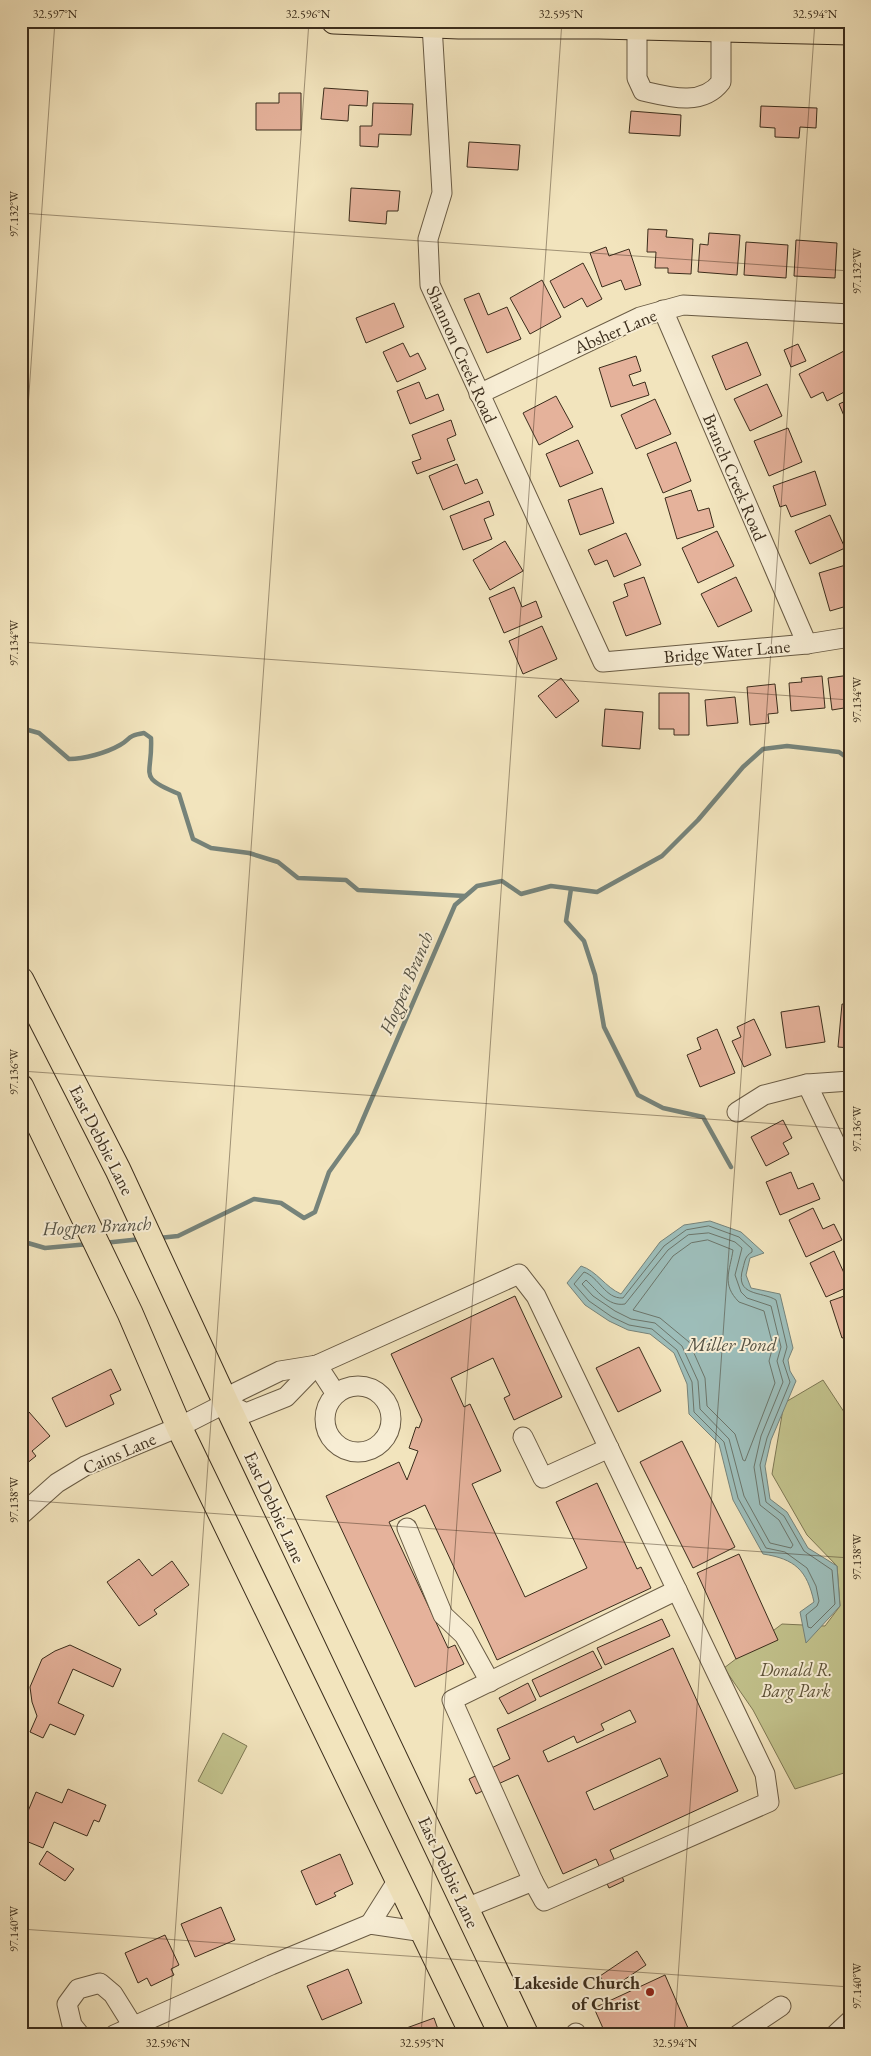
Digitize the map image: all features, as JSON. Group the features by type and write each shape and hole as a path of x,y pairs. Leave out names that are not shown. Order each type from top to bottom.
{"main road":[{"path":"334,21 432,25 850,32"},
{"name":"East Debbie Lane","path":"21,980 118,1170 226,1403 526,2035"},
{"path":"21,1087 130,1313 179,1427 399,1878 473,2035"}],"street":[{"name":"Shannon Creek Road","path":"432,25 442,193 428,239 430,285 603,662"},
{"path":"637,27 637,78 643,91 672,98 700,97 717,87 721,82 721,29"},
{"name":"Absher Lane","path":"479,394 640,317 683,305 850,314"},
{"name":"Branch Creek Road","path":"663,310 807,644"},
{"name":"Bridge Water Lane","path":"603,662 807,644 850,637"},
{"path":"737,1112 764,1095 807,1084 850,1080"},
{"path":"807,1084 850,1174"},
{"path":"226,1403 246,1413 286,1397 318,1364 519,1274 536,1296 608,1448 677,1590 765,1774 769,1802 544,1901 533,1881 452,1700 677,1590"},
{"path":"318,1364 336,1394"},
{"name":"Cains Lane","path":"21,1515 57,1483 85,1466 179,1427 226,1403 237,1392 280,1371 318,1364"},
{"path":"523,1437 543,1478 608,1448"},
{"path":"407,1528 442,1615 464,1635 490,1682"},
{"path":"370,1924 399,1878"},
{"path":"466,1908 533,1881"},
{"path":"114,2035 271,1965 370,1924 424,1932"},
{"path":"80,2035 72,2025 67,2004 78,1989 100,1983 113,1994 133,2026"},
{"path":"738,2035 781,2006"},
{"path":"835,2035 850,2021"}],"green space":[{"name":"Donald R. Barg Park","path":"823,1380 850,1421 850,1771 795,1789 753,1710 724,1668 782,1624 825,1626 840,1606 837,1566 807,1535 772,1474 784,1403"},
{"path":"223,1733 247,1746 222,1794 198,1781"}],"water":[{"name":"Miller Pond","path":"710,1221 741,1232 764,1253 750,1258 746,1275 751,1288 780,1294 793,1348 788,1360 790,1371 796,1381 771,1440 765,1466 770,1499 787,1512 808,1548 837,1566 840,1606 806,1643 800,1612 814,1602 808,1582 798,1568 791,1563 763,1554 733,1500 719,1444 689,1414 687,1384 674,1353 650,1334 628,1330 609,1321 585,1305 567,1283 581,1266 587,1268 621,1294 660,1242 684,1225"}],"building":[{"path":"324,88 368,91 367,106 349,105 348,121 321,119"},
{"path":"279,93 301,93 301,130 256,130 256,103 279,103"},
{"path":"373,103 413,104 411,135 379,134 378,147 360,146 360,126 372,126"},
{"path":"761,106 817,108 816,128 800,127 799,138 775,137 775,128 760,127"},
{"path":"631,111 681,115 680,136 629,133"},
{"path":"469,142 520,145 518,170 467,167"},
{"path":"351,188 400,191 398,211 387,211 386,224 349,221"},
{"path":"846,226 850,226 850,261 844,261"},
{"path":"648,229 667,230 666,237 693,239 691,274 668,273 668,268 655,268 656,252 647,252"},
{"path":"709,233 740,235 737,275 698,272 700,244 708,245"},
{"path":"796,240 837,243 835,278 794,276"},
{"path":"746,242 788,245 786,278 744,275"},
{"path":"606,247 609,256 629,249 641,285 625,290 621,280 602,287 590,253"},
{"path":"583,263 602,299 587,307 582,298 564,308 550,281"},
{"path":"542,280 561,317 530,334 510,298"},
{"path":"479,293 488,315 507,307 521,339 487,353 464,299"},
{"path":"394,303 404,327 366,343 356,318"},
{"path":"747,342 761,375 726,390 712,356"},
{"path":"403,343 410,357 418,353 426,369 397,382 383,352"},
{"path":"798,344 806,361 791,367 784,350"},
{"path":"846,350 850,358 850,389 827,401 823,392 811,398 799,374"},
{"path":"636,356 641,371 629,375 633,386 645,382 649,395 611,407 599,368"},
{"path":"419,382 426,399 438,394 444,410 410,424 397,391"},
{"path":"767,384 782,416 750,431 734,399"},
{"path":"556,396 573,427 539,445 523,413"},
{"path":"655,399 671,434 636,449 621,415"},
{"path":"850,399 850,430 839,404"},
{"path":"451,420 456,435 447,439 455,460 417,474 412,462 421,459 412,435"},
{"path":"788,428 802,462 769,476 754,441"},
{"path":"578,440 593,473 560,487 546,454"},
{"path":"676,442 691,481 663,493 647,454"},
{"path":"457,464 465,484 477,479 483,493 443,510 429,476"},
{"path":"815,471 826,505 791,517 786,505 780,507 773,486"},
{"path":"602,488 614,523 580,535 568,500"},
{"path":"691,490 698,511 709,508 714,527 677,539 665,498"},
{"path":"489,501 494,515 484,519 492,539 463,550 450,516"},
{"path":"830,515 845,548 810,564 795,531"},
{"path":"717,531 734,566 698,583 682,548"},
{"path":"626,533 641,565 614,577 607,560 595,565 588,550"},
{"path":"505,541 523,571 490,590 473,560"},
{"path":"849,564 850,605 830,611 819,573"},
{"path":"644,577 661,624 626,636 613,602 628,596 624,584"},
{"path":"736,577 752,611 718,627 701,594"},
{"path":"514,587 522,607 536,601 542,617 504,633 489,598"},
{"path":"542,626 557,659 523,674 509,641"},
{"path":"850,675 850,707 832,710 828,678"},
{"path":"822,676 825,708 791,711 789,683 802,682 801,678"},
{"path":"561,678 579,701 556,718 538,696"},
{"path":"775,684 778,713 768,714 769,723 750,725 747,687"},
{"path":"659,693 689,693 689,735 674,735 674,729 659,729"},
{"path":"735,697 738,723 707,726 705,700"},
{"path":"605,709 643,712 640,749 602,746"},
{"path":"842,1004 850,1005 850,1048 838,1047"},
{"path":"819,1006 825,1042 786,1048 781,1012"},
{"path":"754,1019 771,1055 744,1067 732,1041 741,1037 737,1027"},
{"path":"717,1029 735,1073 700,1087 687,1055 701,1049 697,1038"},
{"path":"783,1120 792,1138 783,1143 789,1154 766,1166 751,1137"},
{"path":"791,1172 798,1189 813,1183 820,1199 780,1215 766,1182"},
{"path":"813,1208 823,1229 834,1224 842,1240 806,1257 789,1220"},
{"path":"834,1251 844,1273 850,1271 850,1286 826,1297 810,1263"},
{"path":"850,1294 850,1336 842,1338 830,1301"},
{"path":"515,1296 562,1397 514,1420 504,1398 510,1395 493,1358 451,1378 464,1407 470,1404 501,1471 472,1484 525,1597 587,1568 556,1502 597,1483 637,1569 641,1567 651,1588 497,1660 425,1505 389,1522 448,1648 455,1645 464,1664 415,1687 326,1496 399,1462 407,1480 418,1451 409,1448 416,1427 419,1428 422,1420 391,1354"},
{"path":"639,1347 661,1391 618,1412 596,1368"},
{"path":"111,1369 121,1390 110,1395 114,1404 66,1427 52,1398"},
{"path":"29,1412 50,1436 32,1451 36,1456 21,1468 21,1419"},
{"path":"682,1441 735,1547 693,1568 640,1462"},
{"path":"739,1554 778,1640 736,1659 697,1573"},
{"path":"139,1559 152,1576 172,1561 189,1585 154,1610 157,1614 139,1626 107,1582"},
{"path":"662,1619 670,1636 605,1665 597,1648"},
{"path":"70,1645 121,1669 113,1687 73,1669 58,1703 84,1715 75,1735 50,1724 43,1738 30,1732 37,1716 32,1702 30,1687 42,1659"},
{"path":"673,1648 738,1791 610,1850 624,1881 609,1888 596,1859 563,1874 518,1775 476,1794 469,1779 510,1759 497,1729","holes":["630,1710 636,1722 548,1762 543,1751 574,1736 577,1743 604,1730 601,1724","660,1758 668,1776 594,1810 586,1792"]},
{"path":"593,1651 602,1668 540,1697 532,1680"},
{"path":"528,1683 536,1700 508,1714 499,1698"},
{"path":"68,1789 106,1805 99,1822 94,1820 87,1836 54,1822 43,1848 21,1839 21,1828 36,1792 62,1803"},
{"path":"47,1851 74,1869 65,1881 39,1864"},
{"path":"340,1854 353,1884 334,1893 336,1896 316,1905 301,1871"},
{"path":"221,1907 235,1940 195,1957 181,1924"},
{"path":"165,1935 179,1965 171,1969 174,1975 151,1986 147,1978 138,1983 125,1953"},
{"path":"637,1951 646,1965 609,1990 600,1976"},
{"path":"348,1969 362,2003 322,2020 307,1986"},
{"name":"Lakeside Church of Christ","path":"665,1975 688,2028 674,2035 606,2035 594,2008"},
{"path":"434,2018 440,2035 403,2035 401,2030"}],"waterway":[{"path":"21,728 39,733 69,759 102,753 120,745 131,737 144,733 151,738 149,768 152,779 179,794 193,839 211,848 249,853 278,862 298,878 346,880 358,890 465,896"},
{"name":"Hogpen Branch","path":"159,1238 178,1236 254,1199 281,1203 304,1218 315,1212 329,1172 357,1133 455,905 477,886 502,881 521,894 551,886 597,892 662,856 698,820 743,767 763,749 787,746 839,752 850,760"},
{"path":"571,889 566,921 584,941 595,975 604,1027 638,1095 663,1108 703,1117 731,1167"},
{"name":"Hogpen Branch","path":"104,1243 141,1239"},
{"name":"Hogpen Branch","path":"21,1241 45,1248 89,1244"}],"place":[{"name":"Lakeside Church of Christ","path":"650,1992"}]}
